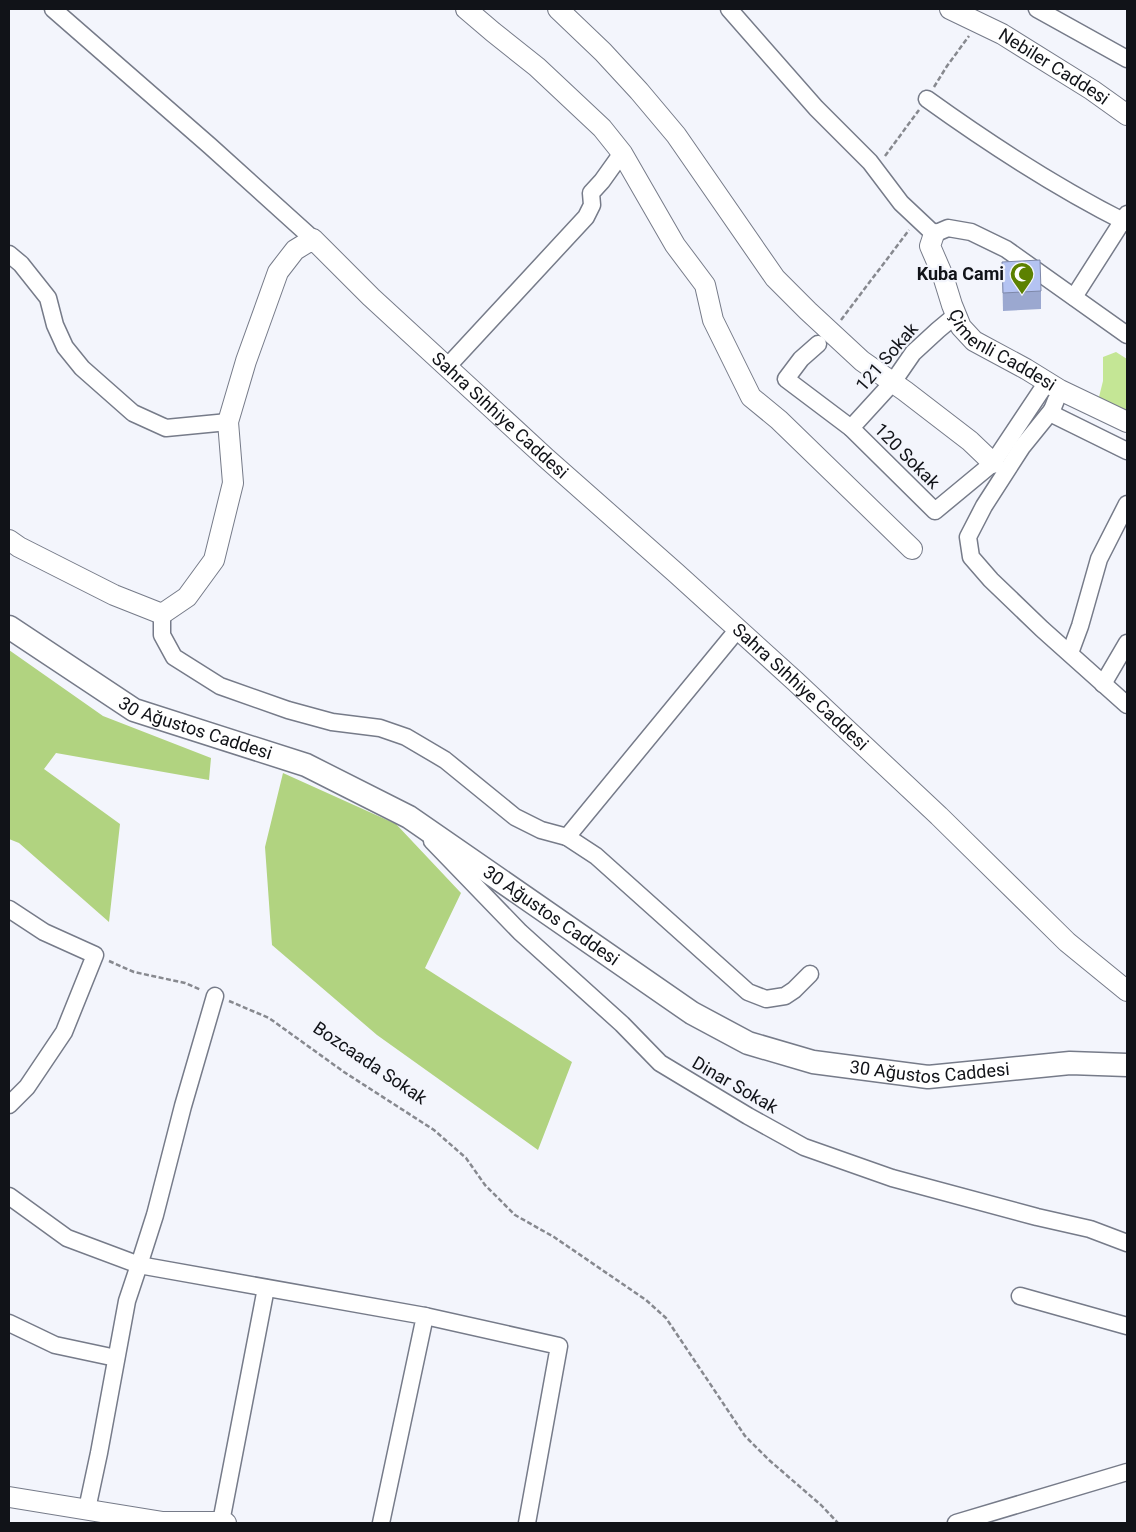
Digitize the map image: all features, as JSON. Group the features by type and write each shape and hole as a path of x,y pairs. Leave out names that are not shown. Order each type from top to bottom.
{"main road":[{"name":"30 Ağustos Caddesi","path":"9,627 134,710 306,764 409,817 692,1013 748,1043 813,1062 928,1077 1070,1063 1127,1065"}],"street":[{"path":"53,9 313,239 295,250 278,272 246,361 228,422 233,483 214,560 187,597 162,614"},
{"path":"466,9 537,67 602,128 622,154 675,245 705,285 713,320 750,397 779,420 912,549"},
{"path":"558,9 603,52 676,135 775,278 862,361 893,382 970,442 993,463 1053,386"},
{"path":"729,9 816,108 860,150 901,203 934,234 948,228 971,232 1006,249 1127,335"},
{"name":"Nebiler Caddesi","path":"950,9 1002,34 1092,90 1127,115"},
{"path":"1037,9 1127,59"},
{"path":"927,99 976,134 1046,179 1125,219 1074,297"},
{"path":"447,367 586,217 592,204 591,193 622,154"},
{"name":"Çimenli Caddesi","path":"934,234 930,246 961,327 974,341 1053,386 1127,422"},
{"name":"Sahra Sıhhiye Caddesi","path":"313,239 371,298 546,458 676,572 939,816 1067,942 1127,991"},
{"path":"9,254 21,264 48,298 55,325 65,347 82,368 134,413 166,428 228,422"},
{"name":"121 Sokak","path":"850,428 893,382 913,353 956,315"},
{"name":"120 Sokak","path":"818,344 801,359 786,379 850,428 935,512 993,463"},
{"path":"1053,386 1052,410 1056,416 1127,451"},
{"path":"1052,410 1022,447 984,506 968,537 972,557 991,580 1042,629 1127,705"},
{"path":"1070,653 1080,626 1099,559 1127,504"},
{"path":"9,540 19,547 114,595 162,614"},
{"path":"162,614 162,635 174,657 220,686 288,710 332,722 380,728 406,737 445,760 515,817 541,830 567,837 596,856 748,992 766,999 785,996 810,974"},
{"path":"567,837 738,629"},
{"path":"1102,684 1127,643"},
{"name":"Dinar Sokak","path":"409,817 520,932 622,1024 660,1064 804,1147 892,1178 1037,1217 1090,1229 1127,1243"},
{"path":"9,909 44,932 95,955 64,1032 27,1087 9,1104"},
{"path":"87,1509 127,1301 155,1215 183,1106 216,996"},
{"path":"9,1196 67,1238 139,1265 425,1316 559,1346 527,1523"},
{"path":"9,1497 163,1523 224,1523 266,1288"},
{"path":"1020,1296 1127,1326"},
{"path":"381,1523 425,1316"},
{"path":"9,1324 55,1345 116,1358"},
{"path":"956,1523 1127,1472"}],"path":[{"path":"876,170 971,34"},
{"path":"845,315 918,218"},
{"name":"Bozcaada Sokak","path":"95,955 134,972 185,983 269,1018 344,1072 434,1130 466,1158 485,1185 515,1215 554,1237 646,1300 666,1318 745,1436 769,1460 821,1505 838,1523"}],"green space":[{"path":"1116,352 1127,359 1127,418 1098,401 1103,381 1103,357"},
{"path":"9,650 103,716 211,758 209,780 56,753 44,769 120,824 109,922 19,843 9,839"},
{"path":"283,773 396,824 461,893 425,968 572,1062 538,1150 377,1035 272,945 265,847"}],"building":[{"path":"1040,260 1041,291 1003,293 1002,262"}],"place":[{"name":"Kuba Cami","path":"1022,295"}]}
